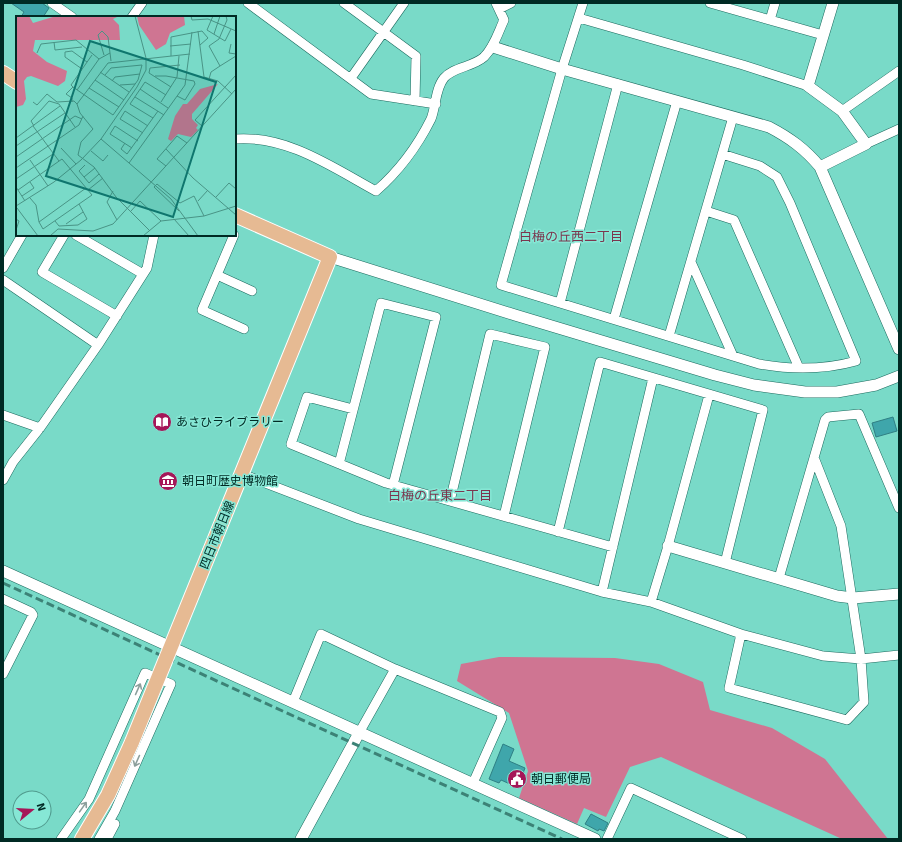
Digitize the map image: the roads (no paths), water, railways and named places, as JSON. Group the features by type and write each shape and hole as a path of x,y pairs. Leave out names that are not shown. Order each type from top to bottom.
{"main road":[{"path":"3,73 16,81"},
{"path":"238,217 330,256"},
{"name":"四日市朝日線","path":"82,839 108,795 132,742 330,256"}],"street":[{"path":"52,3 71,16"},
{"path":"133,16 142,3"},
{"path":"248,3 371,94 436,104"},
{"path":"344,3 416,56 415,101"},
{"path":"351,78 404,3"},
{"path":"236,139 249,138 270,141 294,148 376,191 388,180 420,139 431,118 436,104 440,84 444,78 483,58 493,47 504,20 497,6 512,3"},
{"path":"583,3 562,69 501,285 759,364 781,368 799,368 837,366 856,361 790,203 777,177 760,166 722,154"},
{"path":"770,20 775,3"},
{"path":"808,86 833,3"},
{"path":"715,4 823,35"},
{"path":"579,18 743,64 808,86 842,111 866,144"},
{"path":"493,47 562,69 769,127 790,138 807,152 820,167 899,349"},
{"path":"842,111 899,71"},
{"path":"560,303 618,84"},
{"path":"614,320 677,101"},
{"path":"669,336 733,117"},
{"path":"820,167 899,129"},
{"path":"706,211 734,220 799,368"},
{"path":"4,263 21,236"},
{"path":"63,236 42,272 116,316"},
{"path":"78,236 143,274"},
{"path":"3,480 13,462 40,428 98,345 147,268 154,236"},
{"path":"234,236 202,310 244,329"},
{"path":"330,256 515,315 754,385 805,392 837,392 876,385 899,376"},
{"path":"691,262 733,356"},
{"path":"217,275 252,291"},
{"path":"3,280 98,345"},
{"path":"339,464 382,303 436,317 393,485"},
{"path":"450,501 490,334 545,348 504,516"},
{"path":"558,532 600,362 763,410 725,563"},
{"path":"602,592 653,378"},
{"path":"651,602 668,546 709,395"},
{"path":"353,409 307,397 291,444 393,485 613,547"},
{"path":"779,578 815,460 824,420 828,417 859,414 899,508"},
{"path":"3,415 40,428"},
{"path":"742,634 729,688 847,720 864,702 861,659 841,526 815,460"},
{"path":"242,474 359,519 602,592 651,602 742,634 823,656 861,659 899,655"},
{"path":"668,546 837,596 853,598 899,594"},
{"path":"3,571 595,839"},
{"path":"3,598 31,612 33,615 3,674"},
{"path":"293,702 321,634 395,668 500,712 502,718 473,783"},
{"path":"301,839 395,668"},
{"path":"61,839 89,799 145,673 171,684 115,811 99,839"},
{"path":"608,839 631,788 742,839"},
{"path":"107,839 118,820 115,811"}],"railway":[{"path":"3,583 562,839"}],"place":[{"name":"あさひライブラリー","path":"162,422"},
{"name":"朝日町歴史博物館","path":"168,481"},
{"name":"朝日郵便局","path":"517,779"}],"district":[{"name":"白梅の丘西二丁目","path":"571,236"},
{"name":"白梅の丘東二丁目","path":"440,495"}]}
